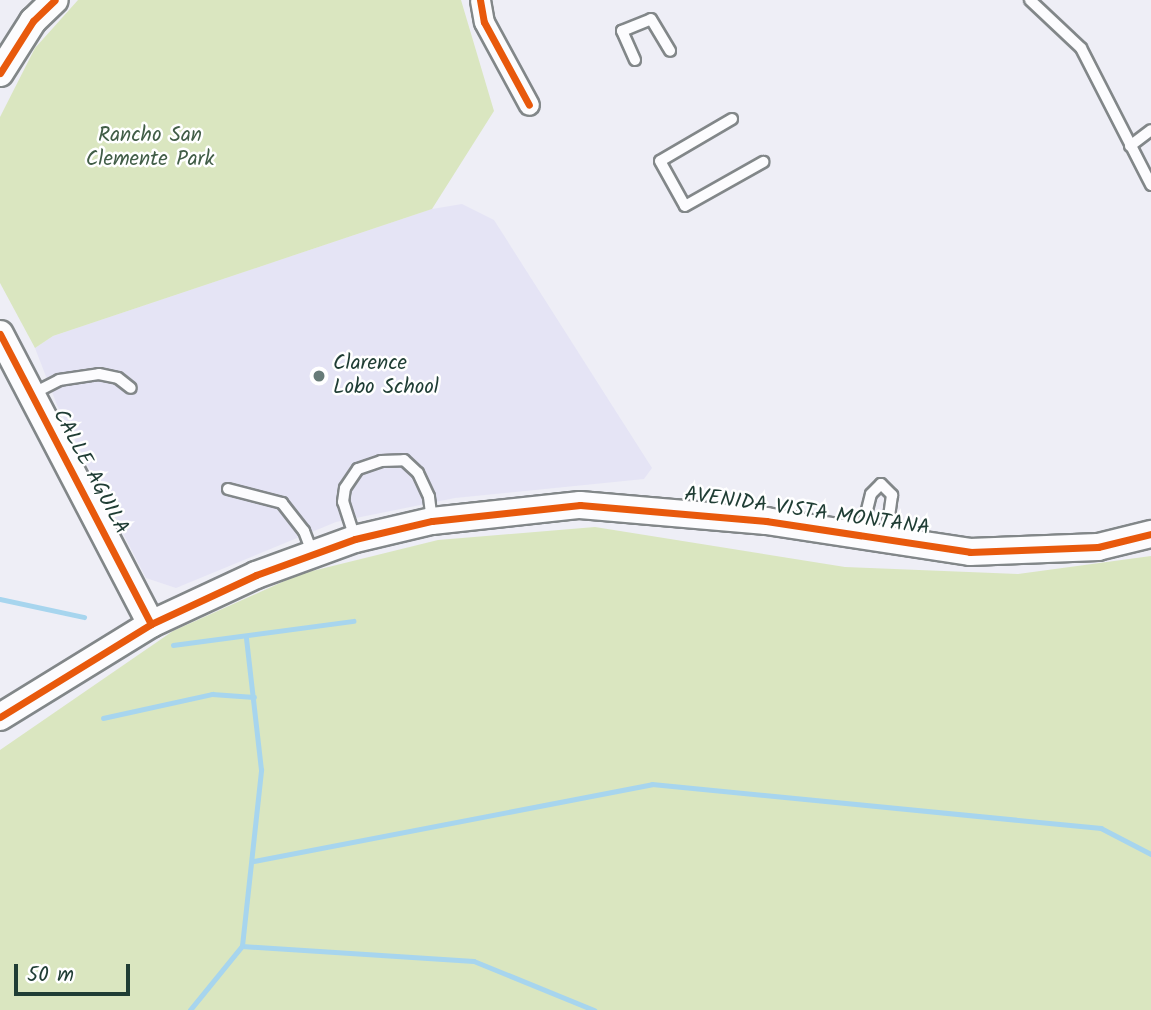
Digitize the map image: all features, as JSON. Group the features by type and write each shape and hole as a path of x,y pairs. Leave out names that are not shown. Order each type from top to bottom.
{"street":[{"path":"0,73 33,21 55,0"},
{"path":"480,0 484,22 528,105"},
{"name":"CALLE AGUILA","path":"0,334 151,624"},
{"name":"AVENIDA VISTA MONTANA","path":"0,717 151,624 312,553 355,539 432,522 580,505 691,512 971,552 1098,547 1151,534"}],"lane":[{"path":"1030,0 1081,48 1151,185"},
{"path":"635,60 622,31 652,19 670,51"},
{"path":"732,120 660,161 685,206 763,162"},
{"path":"1130,146 1151,130"},
{"path":"30,395 59,380 99,374 118,378 131,387"},
{"path":"355,539 343,502 345,488 358,469 381,461 404,460 418,473 429,497 432,522"},
{"path":"881,484 892,495 873,540 871,494 881,484"},
{"path":"228,489 282,503 304,531 312,553"}],"shaded area":[{"name":"Clarence Lobo School","path":"462,204 494,220 652,468 644,479 455,498 336,522 176,588 146,578 57,405 35,348 53,336 432,209"}],"green space":[{"name":"Rancho San Clemente Park","path":"78,0 461,0 494,111 432,209 53,336 35,348 0,283 0,117 35,48"},
{"path":"595,527 845,567 1018,574 1151,556 1151,1010 0,1010 0,750 173,631 300,574 438,540"}],"waterway":[{"path":"0,599 84,617"},
{"path":"173,645 353,621"},
{"path":"190,1010 242,946 261,770 246,638"},
{"path":"103,718 212,694 254,697"},
{"path":"254,861 652,784 1101,828 1151,854"},
{"path":"242,946 474,961 594,1010"}],"cycle path":[{"path":"0,73 33,21 55,0"},
{"path":"480,0 484,22 529,105"},
{"path":"0,334 151,624"},
{"path":"0,717 151,624 256,575 355,539 432,521 580,505 766,521 970,552 1098,547 1151,534"}],"place":[{"name":"Clarence Lobo School","path":"319,376"}]}
